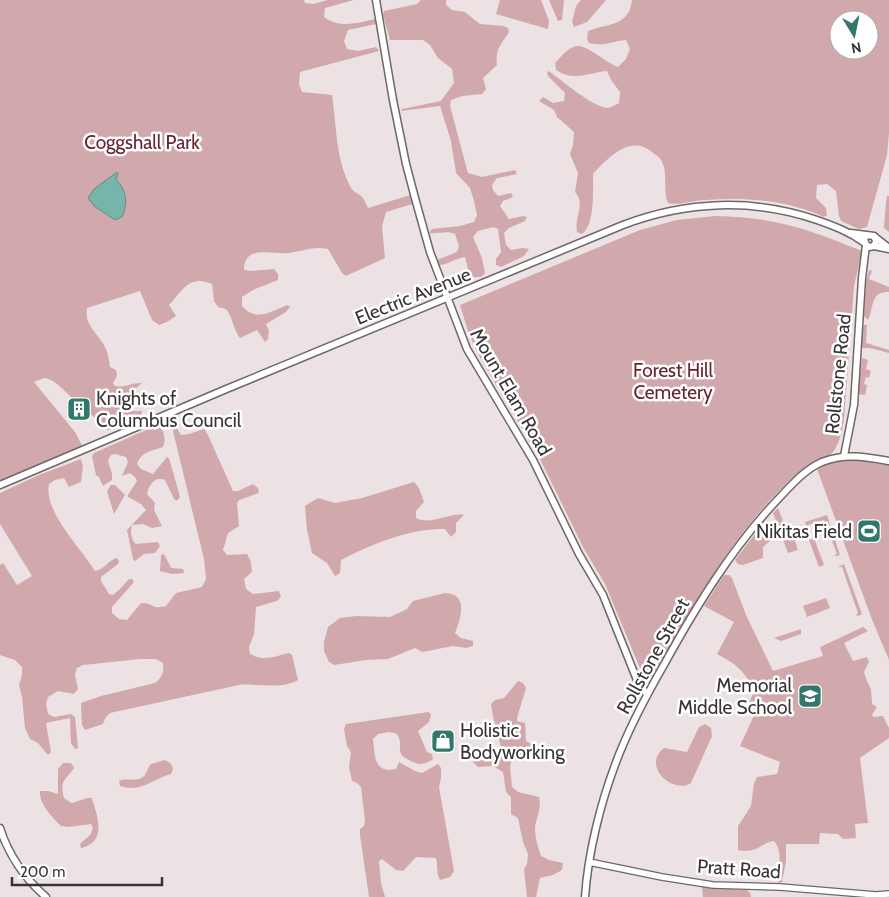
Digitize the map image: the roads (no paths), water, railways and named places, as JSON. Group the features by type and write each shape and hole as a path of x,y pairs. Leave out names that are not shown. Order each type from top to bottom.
{"main road":[{"name":"Mount Elam Road","path":"376,0 406,164 426,240 458,328 467,350 542,478 579,554 607,604 640,685 647,694"},
{"name":"Electric Avenue","path":"0,485 224,390 622,225 653,214 676,209 717,205 766,208 808,217 850,233 869,243 889,249"},
{"name":"Electric Avenue","path":"869,243 872,235 889,249"},
{"name":"Rollstone Road","path":"816,466 844,456 854,405 862,278 869,243"},
{"path":"844,456 860,456 889,461"},
{"name":"Rollstone Street","path":"585,897 589,862 616,764 640,707 695,610 743,540 791,486 816,466"},
{"path":"0,828 16,863 46,897"}],"street":[{"name":"Pratt Road","path":"589,862 713,885 780,887 876,895 889,894"}],"place":[{"name":"Knights of Columbus Council","path":"79,409"},
{"name":"Nikitas Field","path":"869,531"},
{"name":"Memorial Middle School","path":"810,696"},
{"name":"Holistic Bodyworking","path":"443,741"}],"park label":[{"name":"Coggshall Park","path":"142,142"},
{"name":"Forest Hill Cemetery","path":"673,381"}]}
